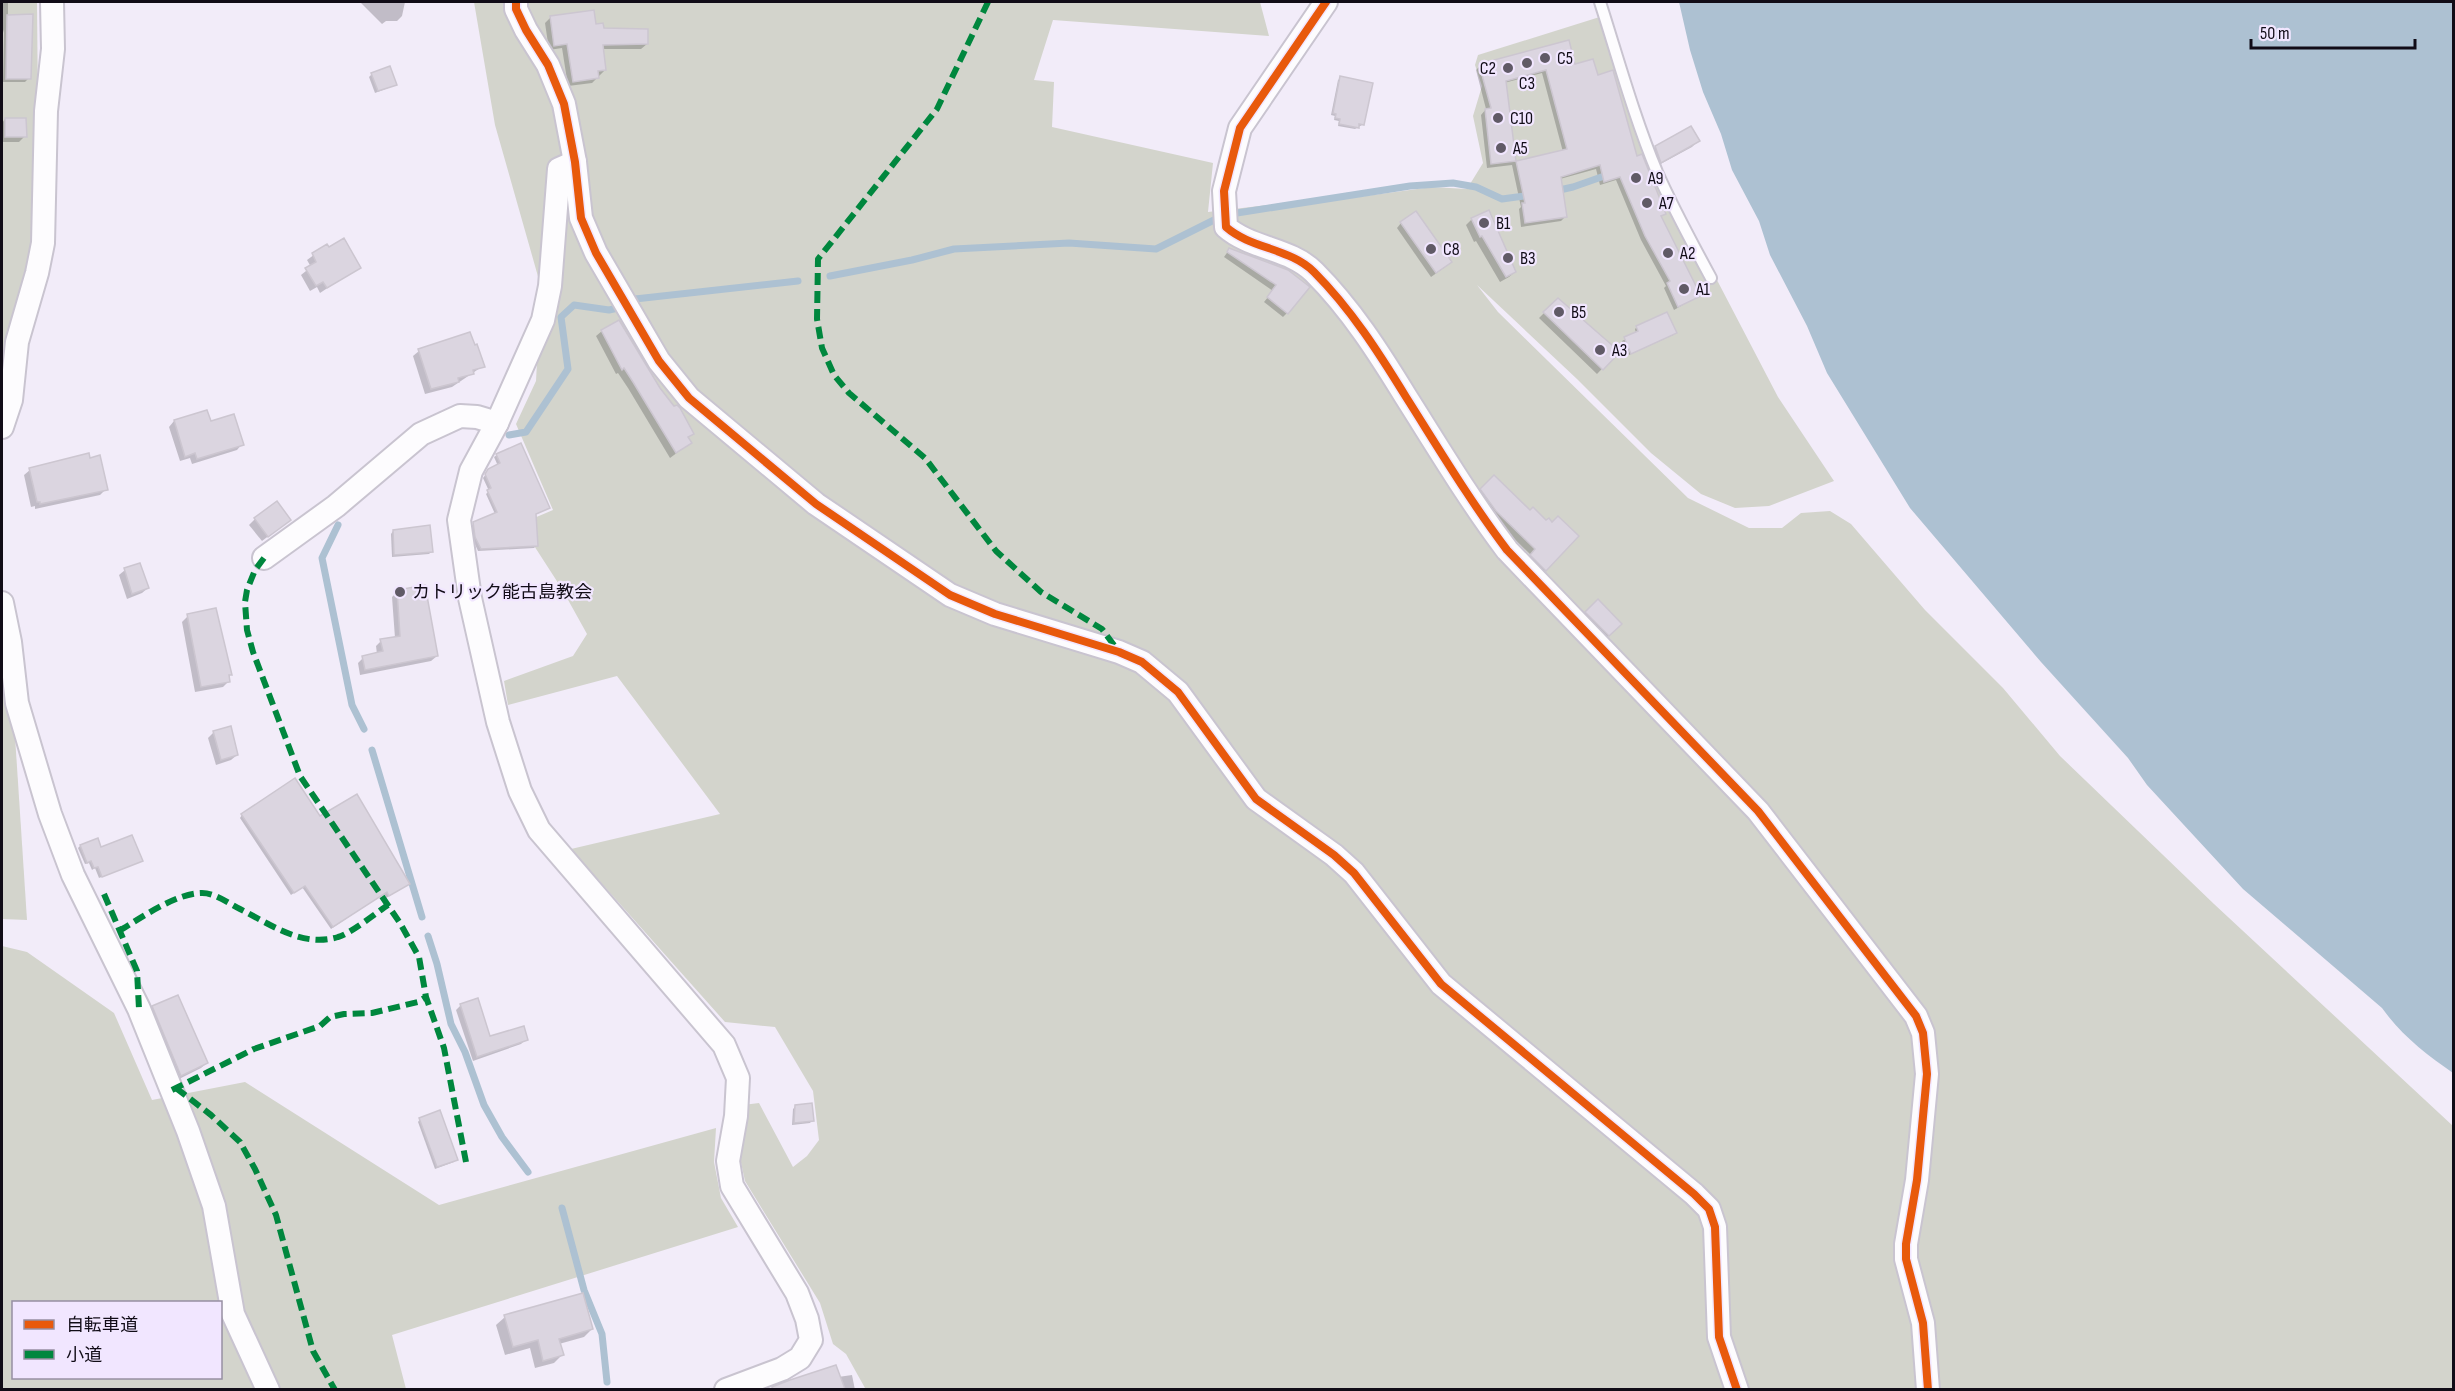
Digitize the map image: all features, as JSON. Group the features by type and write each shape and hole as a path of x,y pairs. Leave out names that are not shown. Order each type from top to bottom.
{"street":[{"path":"2,428 11,400 17,342 37,273 43,243 46,111 53,49 52,2"},
{"path":"516,2 516,9 548,65 564,104 575,162 581,218 596,253 659,361 689,398 816,504 950,595 995,614 1119,652 1142,662 1178,692 1256,800 1334,855 1354,873 1441,984 1694,1194 1709,1209 1715,1227 1719,1336 1737,1389"},
{"path":"1326,2 1240,128 1224,191 1226,227 1236,236 1285,254 1312,269 1332,290 1379,354 1480,514 1507,550 1758,811 1916,1016 1923,1033 1927,1074 1917,1180 1906,1244 1906,1259 1923,1323 1929,1389"},
{"path":"575,162 559,169 550,286 543,320 497,423 471,471 462,501 459,528 470,598 498,722 520,791 538,830 724,1045 738,1078 736,1116 728,1161 732,1186 797,1293 807,1319 811,1340 800,1358 782,1369 726,1389"},
{"path":"264,558 336,506 422,434 460,416 477,417 497,423"},
{"path":"2,603 10,642 17,703 50,814 73,875 139,1009 188,1131 214,1206 233,1314 268,1389"}],"lane":[{"path":"1600,2 1634,110 1657,171 1682,225 1711,278"}],"shaded area":[{"path":"2,2 37,2 39,227 2,413"},
{"path":"474,2 1260,2 1269,36 1053,20 1034,80 1054,82 1052,127 1213,163 1208,212 1284,203 1336,200 1432,187 1467,189 1483,163 1473,116 1482,86 1475,65 1478,55 1606,15 1669,188 1778,397 1834,481 1769,506 1735,508 1701,494 1651,453 1577,379 1477,285 1498,312 1688,498 1749,528 1782,528 1801,513 1830,511 1851,524 1925,610 2003,688 2060,756 2214,904 2453,1126 2453,1389 861,1389 865,1388 846,1354 833,1344 820,1303 745,1181 740,1158 743,1105 759,1103 793,1167 807,1156 819,1140 813,1091 775,1027 725,1022 571,849 720,814 617,676 508,705 504,681 573,656 587,634 562,589 520,524 553,510 516,424 536,381 541,287 495,125"},
{"path":"2,664 14,721 27,920 2,919"},
{"path":"2,946 27,952 114,1013 152,1100 245,1082 439,1205 716,1128 714,1162 721,1198 738,1227 392,1335 406,1389 2,1390"}],"water":[{"path":"1679,2 2453,2 2453,1073 2415,1044 2382,1008 2243,889 2147,785 2128,758 2041,662 1910,508 1827,373 1807,326 1770,255 1759,221 1732,170 1721,134 1703,92"}],"building":[{"path":"594,10 596,24 603,23 604,28 648,29 648,44 603,45 606,70 598,71 599,78 573,82 567,44 554,46 550,16"},
{"path":"33,14 31,79 6,79 7,15"},
{"path":"1569,40 1575,64 1593,59 1598,75 1613,70 1637,156 1642,154 1666,214 1661,216 1701,296 1678,307 1667,283 1670,281 1645,236 1620,177 1604,182 1600,165 1561,177 1567,217 1525,223 1522,203 1525,203 1516,161 1491,164 1485,109 1491,108 1479,64","holes":["1546,70 1567,149 1516,161 1506,81"]},
{"path":"390,66 397,85 378,91 371,73"},
{"path":"1340,76 1373,83 1364,125 1359,124 1359,128 1339,124 1340,119 1335,118 1336,114 1333,113"},
{"path":"5,118 26,118 27,137 5,137"},
{"path":"1691,126 1700,141 1661,163 1655,146"},
{"path":"1489,210 1516,272 1506,277 1482,236 1480,237 1471,218"},
{"path":"1416,211 1452,262 1436,273 1400,222"},
{"path":"344,238 361,268 327,288 323,282 316,286 305,268 316,262 312,253"},
{"path":"1229,248 1288,270 1310,287 1288,314 1267,297 1276,285 1227,252"},
{"path":"1558,298 1620,352 1603,370 1543,312"},
{"path":"1667,312 1677,333 1631,354 1624,337 1638,331 1636,326"},
{"path":"619,320 660,388 674,406 677,405 680,408 694,434 688,437 692,443 676,453 624,368 622,370 601,330"},
{"path":"470,332 485,367 473,370 474,374 458,378 459,382 431,389 418,349"},
{"path":"207,410 211,421 234,414 244,445 197,459 195,453 185,457 174,420"},
{"path":"521,443 550,508 536,514 538,546 481,549 475,537 473,522 497,512 487,490 491,488 485,474 488,469 500,463 496,454"},
{"path":"89,453 90,458 100,455 108,490 40,504 37,502 29,468"},
{"path":"1494,475 1530,510 1533,507 1546,520 1549,518 1552,522 1558,516 1579,536 1546,571 1530,555 1535,549 1496,511 1480,489"},
{"path":"277,501 291,520 268,537 254,518"},
{"path":"430,525 433,552 394,555 393,530"},
{"path":"140,563 149,588 132,594 124,568"},
{"path":"425,585 438,656 365,670 362,656 383,651 380,639 400,636 397,590"},
{"path":"1598,599 1622,624 1609,636 1585,612"},
{"path":"216,608 232,675 229,675 230,682 201,687 187,614"},
{"path":"231,726 238,755 221,760 213,731"},
{"path":"295,778 320,816 357,794 410,884 389,896 387,892 333,927 305,886 294,893 241,814"},
{"path":"132,835 143,861 102,877 98,867 94,868 91,861 87,863 80,845 98,838 101,847"},
{"path":"178,995 208,1063 181,1076 152,1006"},
{"path":"478,998 490,1036 524,1026 528,1040 477,1057 460,1004"},
{"path":"812,1103 814,1121 794,1123 795,1105"},
{"path":"440,1110 458,1160 437,1167 419,1118"},
{"path":"583,1293 593,1329 559,1339 564,1355 543,1361 538,1340 513,1347 504,1315"},
{"path":"836,1365 845,1389 772,1389 790,1380"}],"waterway":[{"path":"1555,191 1610,174"},
{"path":"1237,213 1410,186 1453,183 1476,187 1502,199 1532,195"},
{"path":"830,276 912,260 954,249 1069,243 1156,249 1214,220"},
{"path":"635,299 798,281"},
{"path":"509,435 526,432 568,369 561,317 574,305 609,310 618,308"},
{"path":"338,525 322,558 352,705 364,729"},
{"path":"372,750 422,917"},
{"path":"428,936 451,1024 465,1052 484,1105 502,1137 528,1172"},
{"path":"562,1208 584,1290 602,1334 607,1382"}],"marked path":[{"path":"988,2 937,109 818,259 817,319 822,348 834,375 849,393 925,458 996,551 1041,592 1102,629 1119,652"},
{"path":"264,558 255,570 245,602 247,630 253,652 300,776 400,923 419,957 426,997 444,1048 466,1162"},
{"path":"119,931 170,902 181,897 202,893 217,896 287,933 325,940 338,937 356,928 388,905"},
{"path":"104,894 137,971 139,1009"},
{"path":"172,1090 254,1049 320,1026 330,1017 372,1013 418,1002 426,997"},
{"path":"176,1088 211,1115 240,1142 255,1169 276,1215 313,1351 335,1390"}],"cycle path":[{"path":"516,2 516,9 548,65 564,104 575,162 581,218 596,253 659,361 689,398 816,504 950,595 995,614 1119,652 1142,662 1178,692 1256,799 1334,855 1354,873 1441,984 1694,1194 1709,1209 1715,1227 1719,1337 1737,1390"},
{"path":"1326,2 1240,128 1224,191 1226,227 1247,240 1294,258 1314,272 1327,286 1375,348 1467,494 1507,550 1758,811 1916,1016 1923,1033 1927,1074 1917,1180 1906,1244 1906,1259 1923,1323 1928,1390"}],"place":[{"name":"C5","path":"1545,58"},
{"name":"C3","path":"1527,63"},
{"name":"C2","path":"1508,68"},
{"name":"C10","path":"1498,118"},
{"name":"A5","path":"1501,148"},
{"name":"A9","path":"1636,178"},
{"name":"A7","path":"1647,203"},
{"name":"B1","path":"1484,223"},
{"name":"C8","path":"1431,249"},
{"name":"A2","path":"1668,253"},
{"name":"B3","path":"1508,258"},
{"name":"A1","path":"1684,289"},
{"name":"B5","path":"1559,312"},
{"name":"A3","path":"1600,350"},
{"name":"カトリック能古島教会","path":"400,592"}]}
